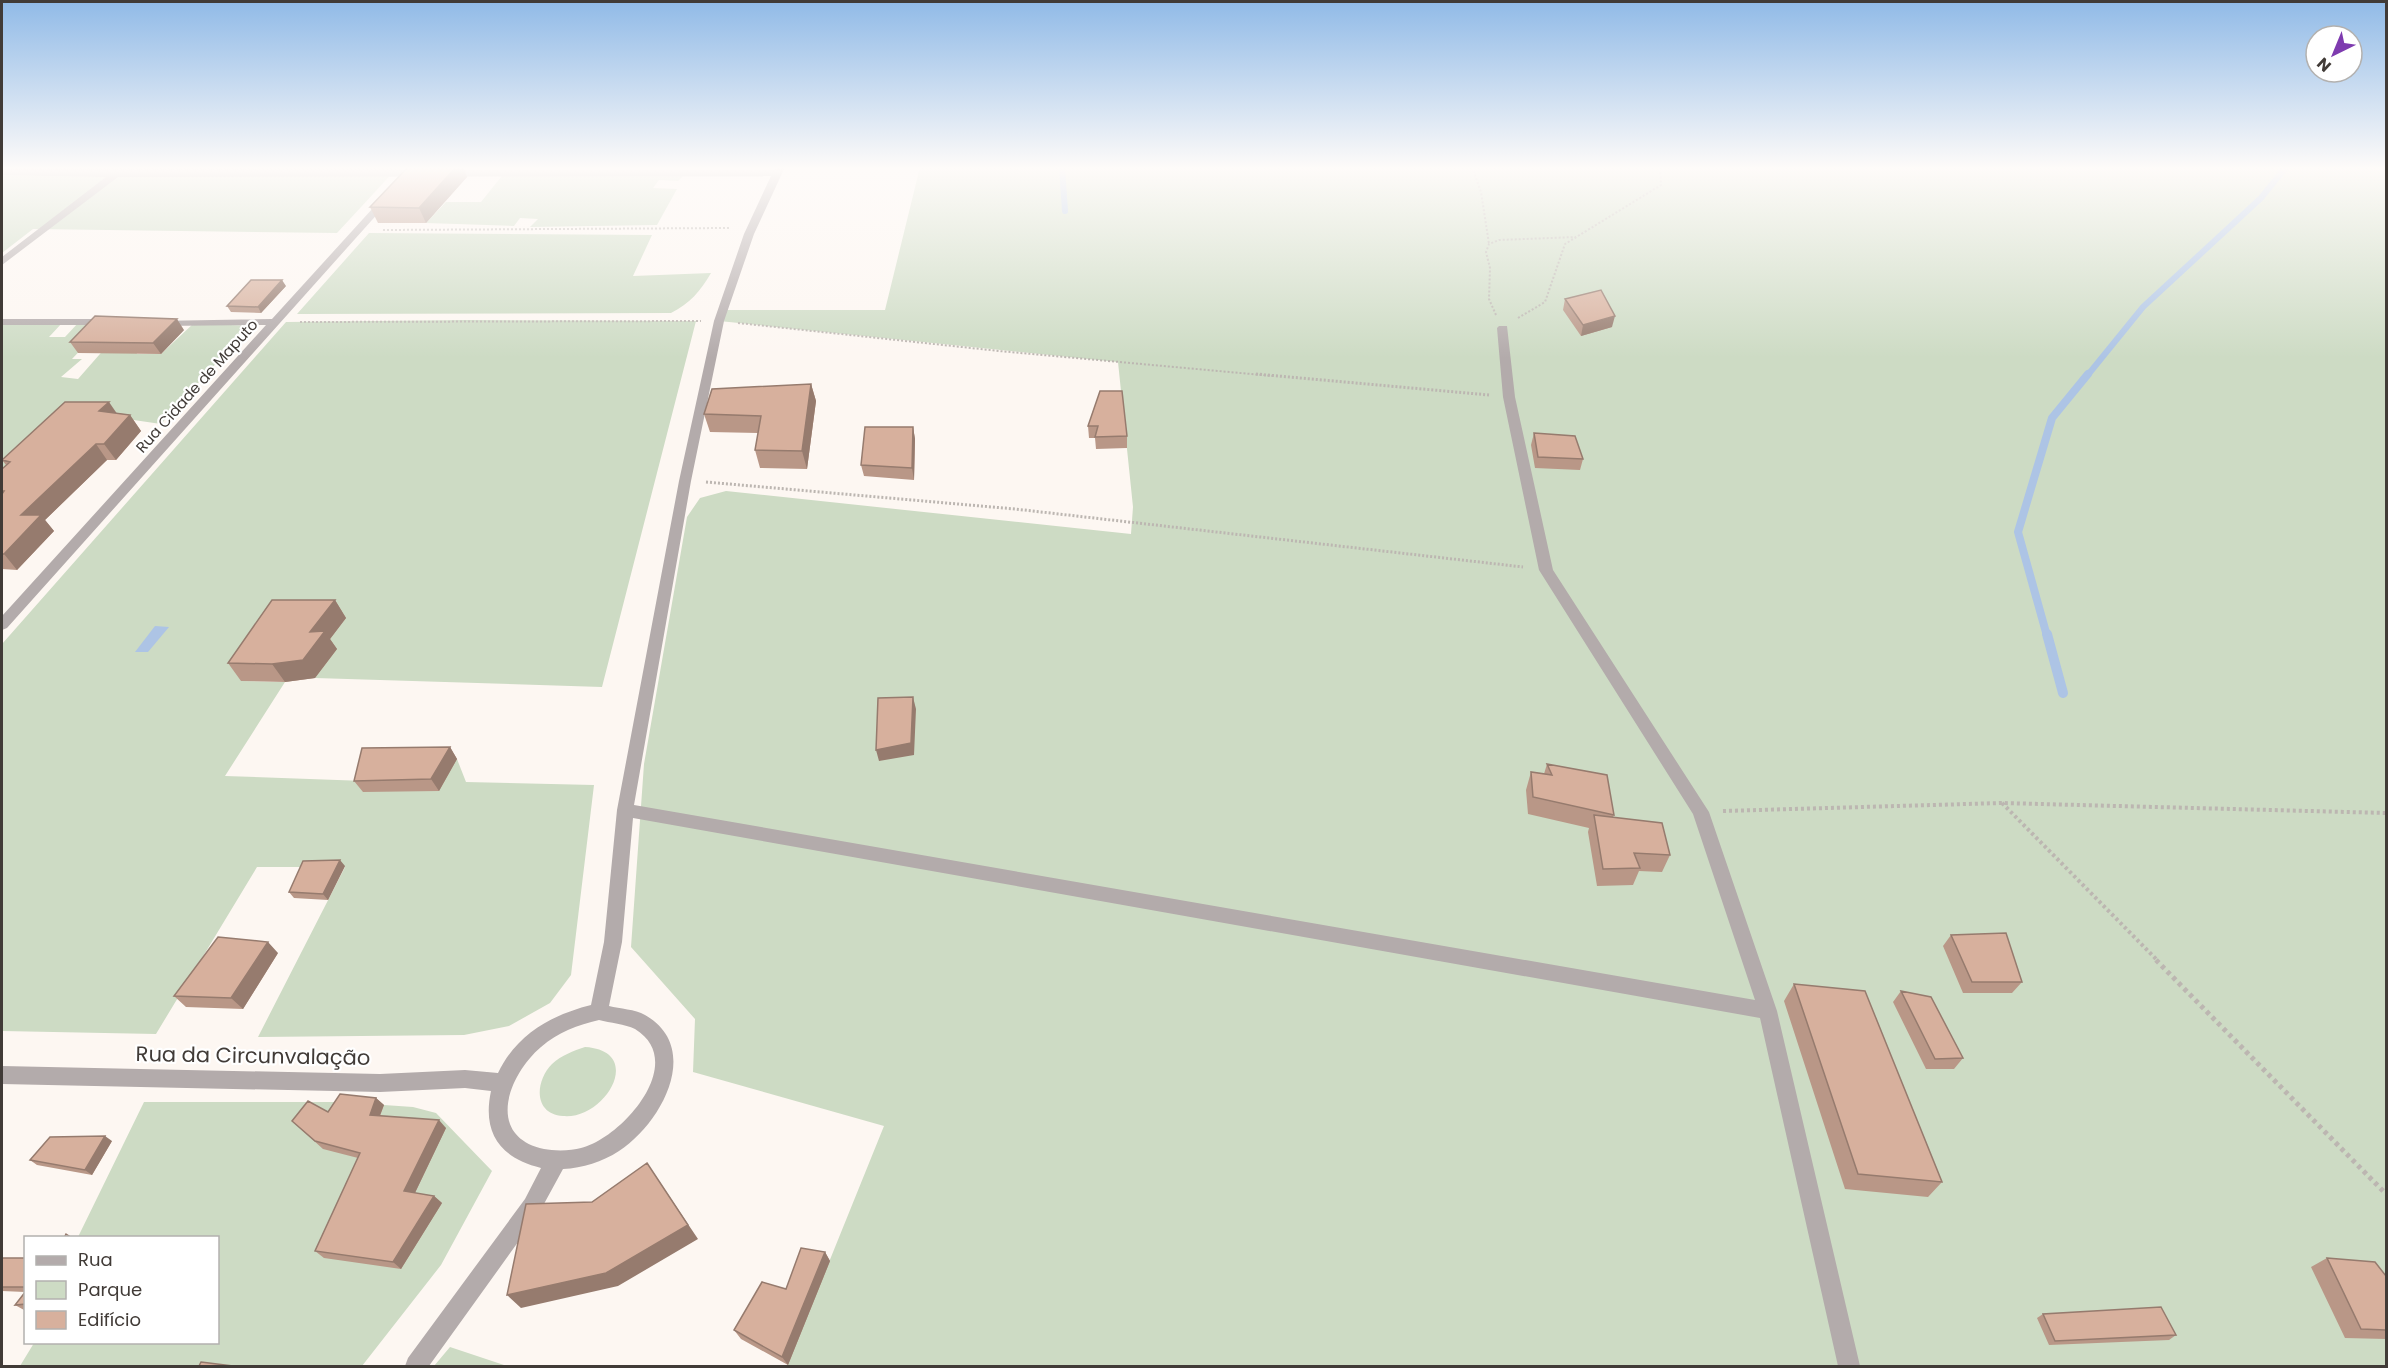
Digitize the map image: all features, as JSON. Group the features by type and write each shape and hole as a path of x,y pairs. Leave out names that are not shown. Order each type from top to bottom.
{"street":[{"path":"2,262 42,231"},
{"name":"Rua Cidade de Maputo","path":"2,625 357,231"},
{"path":"599,1012 613,942 625,810 685,481 719,321 751,231"},
{"path":"2,322 118,322"},
{"path":"150,322 276,322"},
{"path":"1503,327 1509,397 1546,570 1701,812 1768,1011 1849,1366"},
{"path":"625,810 1768,1011"},
{"path":"599,1012 623,1013 644,1022 658,1036 665,1056 663,1079 653,1103 635,1125 612,1144 584,1156 556,1161 531,1156 513,1145 501,1128 498,1107 503,1083 514,1062 532,1043 552,1028 576,1017 599,1012"},
{"name":"Rua da Circunvalação","path":"2,1075 380,1083 465,1079 503,1083"},
{"path":"416,1366 532,1206 556,1161"}],"path":[{"path":"1487,231 1489,244 1486,252 1490,268 1489,300 1503,327 1545,302 1564,244 1586,231"},
{"path":"1489,244 1499,240 1576,237"},
{"path":"276,322 719,321 999,351 1509,397"},
{"path":"685,481 1015,509 1546,570"},
{"path":"1701,812 2002,803 2386,813"},
{"path":"2002,803 2386,1194"}],"green space":[{"path":"2,231 31,231 2,253"},
{"path":"173,231 339,231 337,233"},
{"path":"904,231 2386,231 2386,1366 787,1366 884,1126 693,1072 695,1019 631,947 644,764 687,517 700,498 726,491 1131,534 1133,507 1118,362 719,321 723,310 885,310"},
{"path":"369,233 652,235 633,276 711,273 694,296 671,313 297,314"},
{"path":"696,321 602,687 315,678 336,649 322,649 345,618 241,681 285,682 225,776 365,781 457,759 466,782 594,785 571,975 550,1003 509,1026 464,1035 258,1037 345,867 257,867 156,1034 2,1031 2,644 286,322"},
{"path":"2,322 63,322 49,337 65,337 79,322 107,322 72,359 82,359 61,377 78,379 128,322 137,354 161,354 194,323 250,326 161,424 120,418 2,492"},
{"path":"585,1047 603,1051 613,1060 616,1072 613,1084 605,1097 593,1107 579,1114 563,1116 553,1114 542,1103 540,1087 542,1079 556,1061"},
{"path":"144,1102 348,1102 301,1129 377,1123 384,1105 413,1107 436,1113 492,1171 441,1265 362,1366 20,1366 33,1344 219,1344 219,1236 78,1236"},
{"path":"450,1347 507,1366 434,1366"}],"water":[{"path":"155,626 169,627 148,652 135,652"}],"building":[{"path":"251,280 282,280 258,307 227,306"},
{"path":"1601,290 1615,316 1583,325 1565,299"},
{"path":"95,316 177,319 153,343 70,342"},
{"path":"811,384 802,451 755,450 761,416 704,414 712,389"},
{"path":"1100,391 1122,391 1127,436 1095,437 1098,426 1088,426"},
{"path":"65,402 109,402 99,411 130,415 104,444 96,444 21,515 41,515 2,554 2,494 4,491 2,491 2,469 10,462 2,460"},
{"path":"865,427 913,427 912,468 861,465"},
{"path":"1534,433 1575,436 1583,459 1538,457"},
{"path":"272,600 335,600 310,632 325,631 303,660 272,664 228,663"},
{"path":"913,697 911,743 876,750 878,698"},
{"path":"450,747 431,779 354,781 362,748"},
{"path":"1547,764 1607,775 1614,815 1533,797 1531,772 1552,775"},
{"path":"1594,815 1662,823 1670,855 1634,853 1640,868 1603,869"},
{"path":"340,860 323,894 289,892 303,861"},
{"path":"2006,933 2022,982 1972,982 1951,935"},
{"path":"218,937 268,942 231,998 174,996"},
{"path":"1794,984 1865,991 1942,1182 1858,1174"},
{"path":"1901,991 1931,997 1963,1058 1935,1059"},
{"path":"340,1094 376,1098 370,1115 439,1120 404,1191 434,1196 393,1262 315,1251 360,1153 315,1141 292,1121 308,1101 328,1112"},
{"path":"105,1136 85,1170 30,1160 50,1137"},
{"path":"647,1163 688,1225 606,1273 507,1295 526,1204 592,1202"},
{"path":"801,1248 825,1252 782,1357 734,1330 762,1282 786,1289"},
{"path":"2,1258 24,1258 24,1287 2,1287"},
{"path":"2327,1258 2375,1262 2386,1276 2386,1330 2361,1329"},
{"path":"24,1294 24,1304 15,1305"},
{"path":"2161,1307 2176,1335 2055,1341 2043,1314"},
{"path":"201,1362 233,1366 199,1366"}],"waterway":[{"path":"2087,376 2143,307 2225,231"},
{"path":"2047,636 2018,532 2052,418 2088,374"},
{"path":"2047,634 2063,693"}]}
